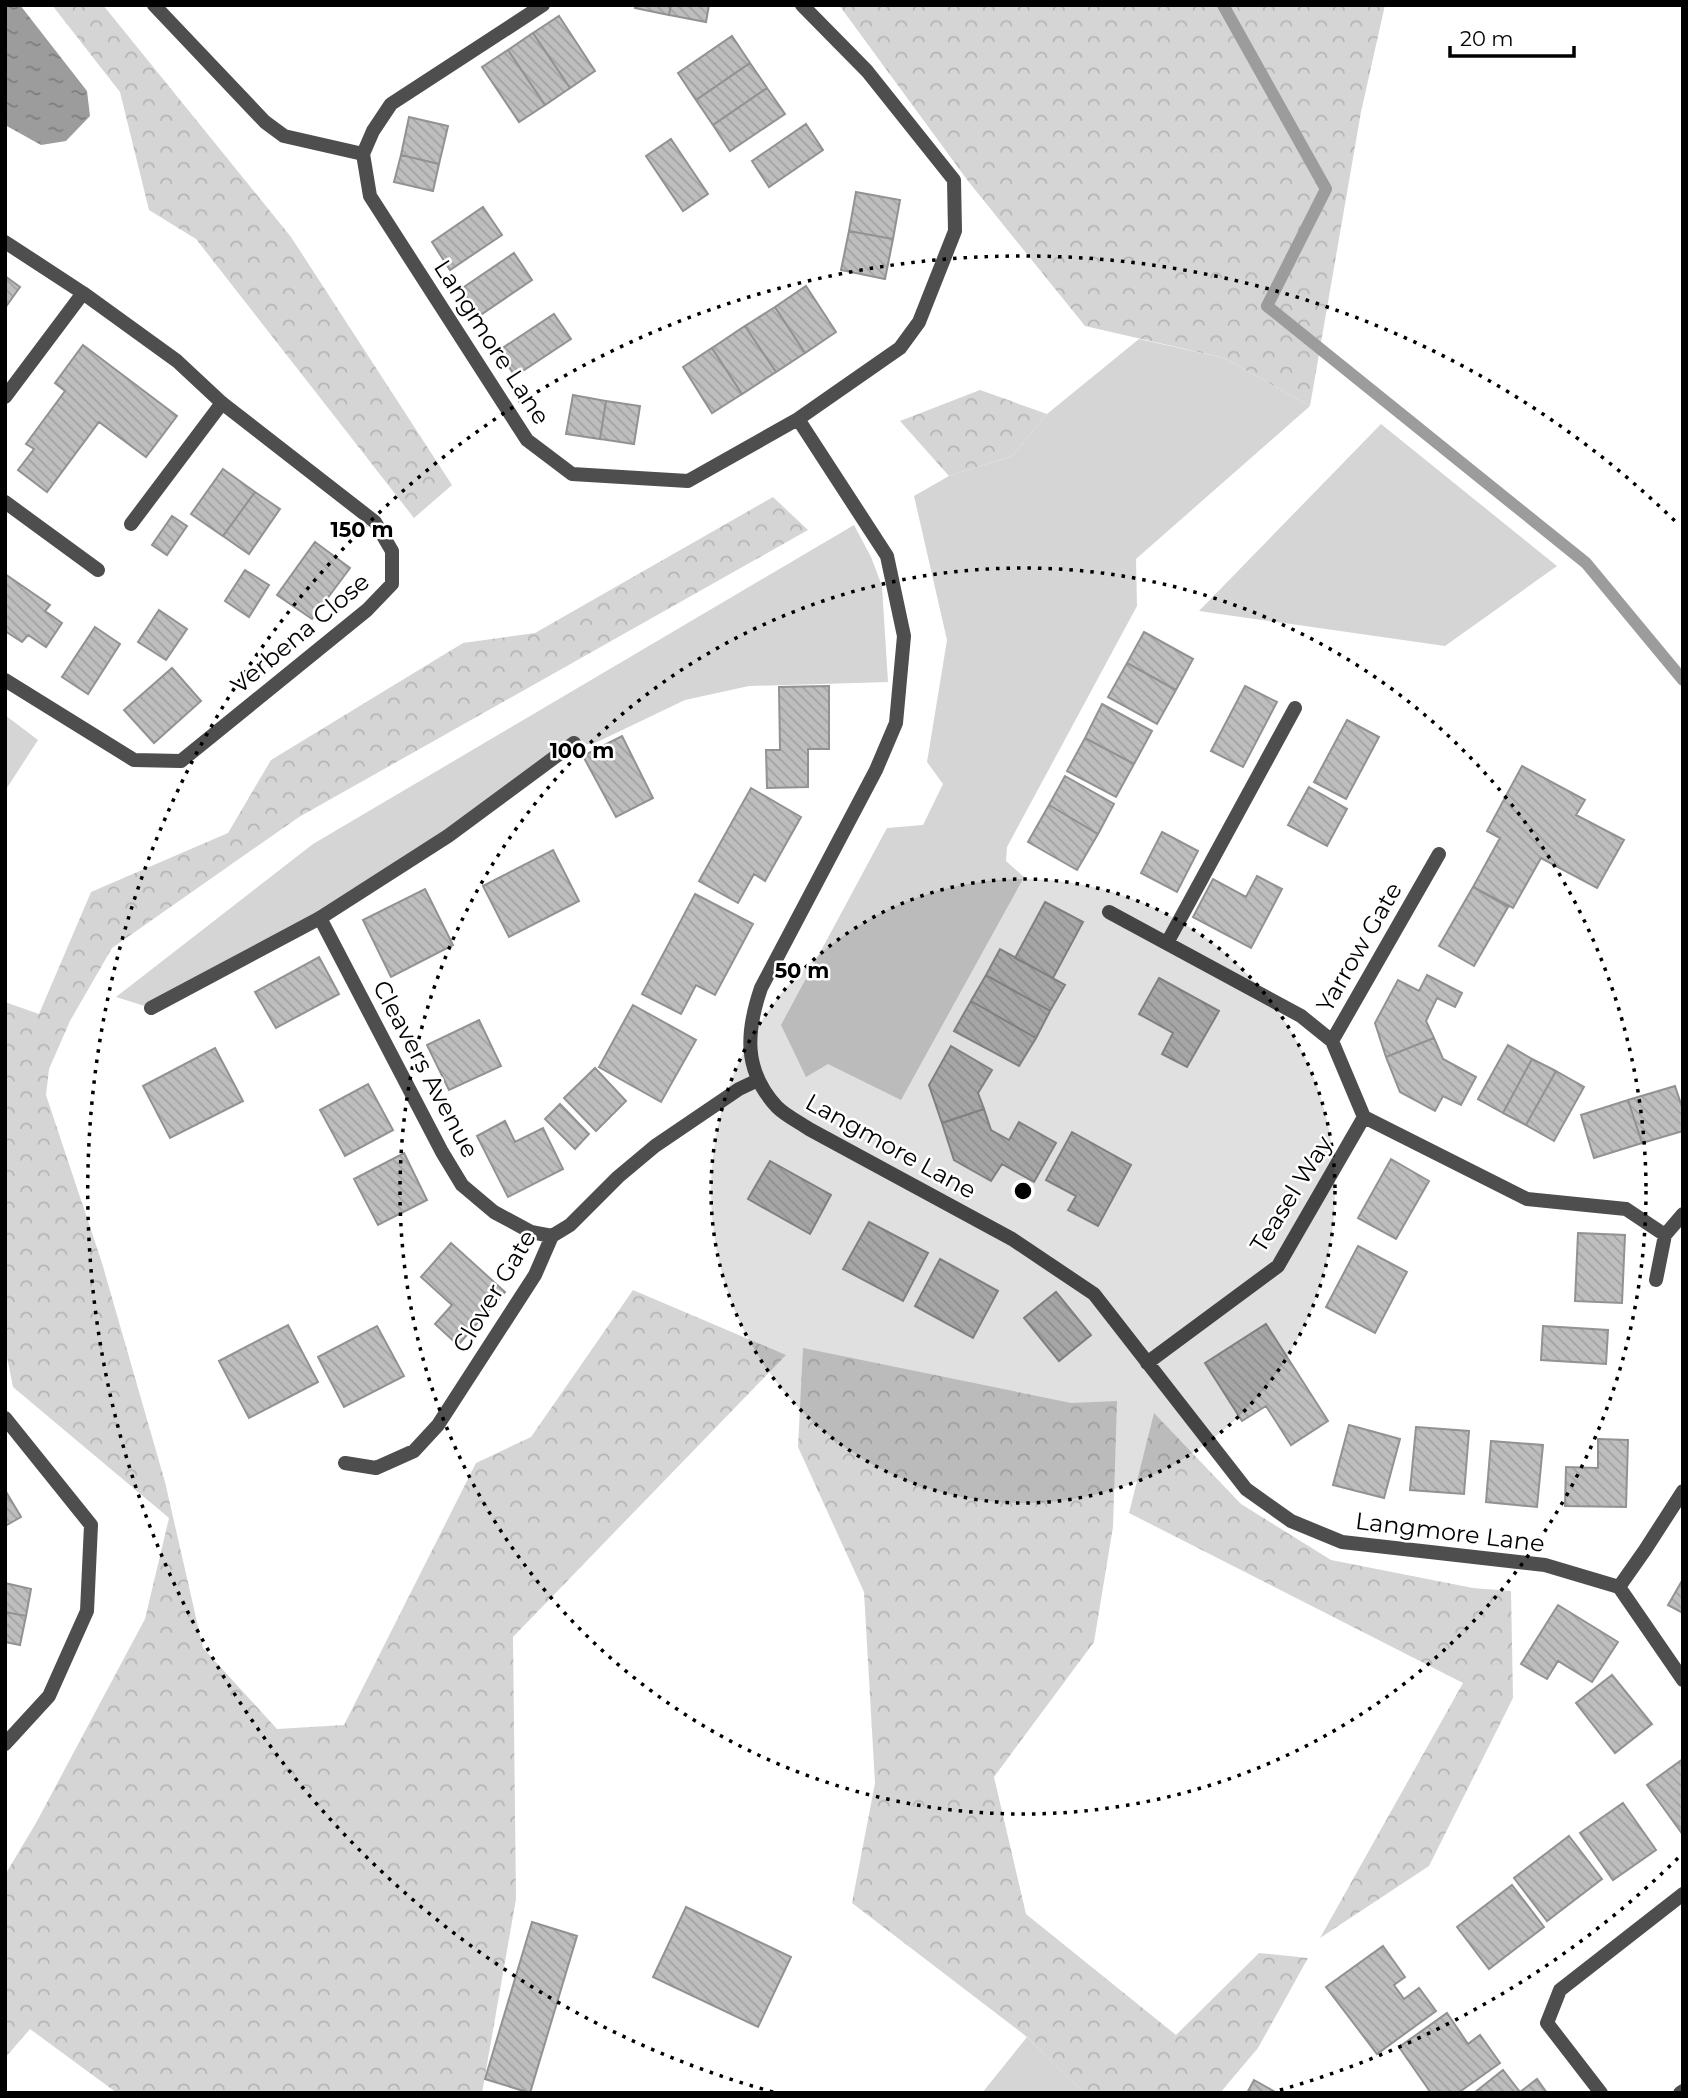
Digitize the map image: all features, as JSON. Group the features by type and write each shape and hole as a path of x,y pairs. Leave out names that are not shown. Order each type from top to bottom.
{"street":[{"path":"154,5 265,121 284,136 363,154 373,131 391,104 542,5"},
{"name":"Langmore Lane","path":"363,154 370,196 527,440 572,474 688,481 798,419 900,348 919,322 955,231 954,180 867,71 802,5"},
{"name":"Verbena Close","path":"5,242 83,293 177,361 222,403 375,522 392,551 392,584 367,610 181,761 134,760 5,680"},
{"path":"5,397 83,293"},
{"path":"131,524 222,403"},
{"name":"Langmore Lane","path":"798,419 887,556 904,636 896,723 876,770 761,988 751,1016 750,1048 758,1080 779,1108 809,1129 1012,1239 1094,1294 1246,1489 1291,1521 1342,1542 1545,1565 1619,1587"},
{"path":"5,502 98,570"},
{"path":"1167,943 1295,708"},
{"path":"151,1008 320,918 448,836 574,743"},
{"name":"Yarrow Gate","path":"1109,912 1301,1016 1332,1041 1439,854"},
{"name":"Cleavers Avenue","path":"320,918 442,1152 462,1185 494,1212 531,1232 552,1236"},
{"path":"1332,1041 1364,1117 1527,1199 1626,1209 1665,1235"},
{"name":"Clover Gate","path":"345,1463 376,1468 414,1451 438,1425 535,1275 552,1236 570,1225 618,1177 655,1146 739,1089 758,1080"},
{"name":"Teasel Way","path":"1147,1363 1278,1266 1364,1117"},
{"path":"1656,1280 1665,1235 1683,1214"},
{"path":"5,1418 91,1525 87,1612 49,1696 5,1744"},
{"path":"1683,1491 1619,1587 1683,1680"},
{"path":"1601,2093 1547,2023 1560,1990 1683,1894"}],"green space":[{"path":"52,5 103,5 291,237 452,485 414,518 196,239 149,210 120,92"},
{"path":"839,5 1385,5 1361,112 1310,406 1224,358 1085,326 968,181"},
{"path":"1139,339 1224,358 1310,406 1136,559 1137,606 1007,847 1006,861 1024,877 901,1100 828,1064 806,1077 781,1025 887,828 923,825 943,784 927,762 947,640 914,496 949,476 1012,456 1047,414"},
{"path":"980,390 1047,414 1012,456 949,476 900,421"},
{"path":"1381,424 1557,566 1445,646 1199,611"},
{"path":"773,497 808,530 299,817 112,948 70,1021 49,1069 46,1095 102,1263 165,1482 203,1648 277,1729 344,1725 476,1463 531,1437 633,1290 786,1355 513,1637 516,1899 482,2093 117,2093 30,2029 5,2058 5,1875 36,1823 145,1619 169,1518 13,1387 5,1347 5,1002 39,1014 91,892 228,833 271,760 463,643 535,633"},
{"path":"854,525 871,557 882,586 888,682 749,686 685,700 593,744 574,744 320,918 151,1008 116,997 313,844"},
{"path":"5,715 38,740 5,791"},
{"path":"803,1348 1071,1403 1117,1401 1113,1527 1094,1642 994,1777 1026,1914 1176,2035 1259,1953 1308,1958 1258,2048 1220,2093 1084,2093 1027,2037 852,1903 875,1783 864,1592 798,1447"},
{"path":"1154,1413 1241,1504 1331,1560 1473,1588 1511,1591 1513,1698 1429,1866 1320,1938 1463,1683 1129,1513"},
{"path":"1027,2037 1084,2093 982,2093"}],"water":[{"path":"5,5 20,5 87,91 90,116 66,141 41,145 5,125"}],"building":[{"path":"636,5 671,5 669,15 635,8"},
{"path":"671,5 709,5 706,22 669,15"},
{"path":"559,16 595,71 570,88 533,33"},
{"path":"533,33 570,88 545,105 508,50"},
{"path":"732,36 750,63 696,100 678,73"},
{"path":"508,50 545,105 519,122 482,67"},
{"path":"750,63 767,88 713,125 696,100"},
{"path":"767,88 785,114 730,151 713,125"},
{"path":"409,117 448,126 439,164 401,155"},
{"path":"806,124 823,150 769,187 752,161"},
{"path":"671,139 708,194 683,211 646,156"},
{"path":"401,155 439,164 433,191 394,182"},
{"path":"856,192 900,200 893,239 849,231"},
{"path":"483,207 502,235 450,270 432,242"},
{"path":"849,231 893,239 885,279 841,270"},
{"path":"514,253 532,280 479,316 461,289"},
{"path":"5,276 20,287 5,308"},
{"path":"806,286 836,332 805,353 775,307"},
{"path":"775,307 805,353 776,372 745,326"},
{"path":"554,314 571,339 515,376 498,351"},
{"path":"745,326 776,372 742,394 712,348"},
{"path":"83,345 177,416 146,457 99,422 47,492 18,470 34,449 26,444 65,391 55,383"},
{"path":"712,348 742,394 712,413 683,367"},
{"path":"573,395 606,401 600,439 566,434"},
{"path":"606,401 640,406 634,444 600,439"},
{"path":"223,469 255,492 223,536 191,514"},
{"path":"255,492 280,509 249,554 223,536"},
{"path":"172,516 187,526 167,555 152,545"},
{"path":"315,542 350,568 312,619 277,595"},
{"path":"245,570 269,585 249,617 225,601"},
{"path":"5,574 50,605 45,611 62,623 46,647 28,635 22,642 5,631"},
{"path":"159,610 187,629 166,660 138,642"},
{"path":"95,627 120,644 88,694 62,677"},
{"path":"1144,632 1193,659 1176,690 1127,663"},
{"path":"1127,663 1176,690 1157,724 1108,697"},
{"path":"172,668 201,701 154,743 124,710"},
{"path":"829,686 829,749 808,749 808,787 767,788 766,750 780,750 779,687"},
{"path":"1245,686 1277,702 1243,767 1211,751"},
{"path":"1102,704 1152,731 1134,764 1085,738"},
{"path":"1347,720 1379,737 1346,799 1314,782"},
{"path":"622,736 653,798 616,817 583,756"},
{"path":"1085,738 1134,764 1116,797 1067,771"},
{"path":"1522,766 1585,800 1576,815 1624,840 1597,888 1541,858 1513,908 1473,887 1500,838 1487,831"},
{"path":"1065,776 1114,804 1098,834 1049,805"},
{"path":"1309,787 1347,809 1327,846 1288,825"},
{"path":"751,788 801,817 765,881 754,874 738,903 699,881"},
{"path":"1049,805 1098,834 1077,870 1028,842"},
{"path":"1162,832 1198,851 1177,892 1141,873"},
{"path":"553,850 579,901 509,937 483,886"},
{"path":"1257,876 1282,889 1251,948 1193,917 1213,879 1246,897"},
{"path":"1473,887 1508,907 1474,966 1439,946"},
{"path":"425,889 453,945 391,977 363,920"},
{"path":"695,894 753,924 715,995 696,985 681,1014 642,994"},
{"path":"1045,902 1083,922 1053,978 1015,958"},
{"path":"1000,949 1065,985 1050,1011 986,975"},
{"path":"319,957 339,994 276,1028 255,992"},
{"path":"986,975 1050,1011 1036,1038 971,1001"},
{"path":"1427,975 1462,993 1455,1007 1437,998 1426,1021 1434,1038 1386,1057 1375,1023 1398,980 1419,991"},
{"path":"1159,978 1219,1011 1187,1067 1162,1054 1173,1033 1139,1014"},
{"path":"971,1001 1036,1038 1019,1066 954,1031"},
{"path":"633,1005 696,1040 661,1102 599,1067"},
{"path":"479,1020 501,1066 449,1090 427,1045"},
{"path":"1434,1038 1443,1059 1476,1077 1461,1105 1443,1096 1435,1111 1400,1092 1386,1057"},
{"path":"1508,1045 1532,1059 1503,1113 1478,1099"},
{"path":"951,1046 992,1070 978,1093 984,1109 942,1123 929,1085"},
{"path":"215,1048 243,1101 170,1138 143,1086"},
{"path":"1532,1059 1556,1071 1526,1125 1503,1113"},
{"path":"595,1068 626,1101 596,1131 564,1098"},
{"path":"1556,1071 1584,1087 1554,1141 1526,1125"},
{"path":"368,1084 393,1130 345,1156 320,1110"},
{"path":"1675,1086 1683,1110 1683,1131 1642,1143 1628,1100"},
{"path":"1628,1100 1642,1143 1594,1158 1581,1115"},
{"path":"560,1104 589,1134 575,1149 545,1119"},
{"path":"984,1109 991,1130 1009,1140 1019,1122 1056,1143 1034,1182 1002,1164 991,1181 954,1160 942,1123"},
{"path":"505,1121 515,1142 543,1128 563,1169 508,1197 477,1136"},
{"path":"1072,1132 1131,1165 1098,1226 1068,1210 1076,1196 1046,1180"},
{"path":"404,1153 427,1200 378,1225 354,1179"},
{"path":"1391,1159 1429,1181 1396,1239 1358,1218"},
{"path":"770,1161 831,1195 810,1234 748,1199"},
{"path":"869,1222 928,1253 903,1301 843,1269"},
{"path":"1578,1233 1625,1235 1622,1303 1575,1301"},
{"path":"451,1243 505,1292 458,1345 435,1324 452,1305 421,1277"},
{"path":"1358,1246 1407,1272 1375,1333 1326,1307"},
{"path":"940,1259 998,1291 973,1338 915,1306"},
{"path":"1056,1292 1091,1335 1059,1361 1024,1318"},
{"path":"1266,1324 1328,1421 1291,1445 1266,1406 1242,1421 1205,1363"},
{"path":"288,1325 318,1382 249,1418 219,1361"},
{"path":"377,1326 404,1376 344,1407 318,1357"},
{"path":"1543,1326 1608,1330 1606,1364 1541,1360"},
{"path":"1349,1425 1400,1439 1384,1498 1333,1485"},
{"path":"1416,1427 1469,1431 1464,1494 1410,1490"},
{"path":"1598,1439 1628,1440 1626,1507 1565,1506 1566,1467 1598,1468"},
{"path":"1491,1441 1543,1445 1537,1507 1486,1502"},
{"path":"5,1490 21,1517 5,1526"},
{"path":"1683,1579 1683,1613 1668,1605"},
{"path":"5,1583 31,1589 26,1616 5,1612"},
{"path":"1558,1605 1618,1642 1592,1682 1558,1661 1547,1679 1521,1664"},
{"path":"5,1612 26,1616 20,1645 5,1642"},
{"path":"1612,1675 1652,1724 1615,1753 1576,1703"},
{"path":"1683,1759 1683,1835 1647,1785"},
{"path":"1623,1803 1656,1850 1613,1880 1580,1833"},
{"path":"1569,1836 1602,1879 1547,1921 1514,1878"},
{"path":"1512,1885 1544,1927 1489,1969 1457,1927"},
{"path":"686,1907 791,1957 758,2027 653,1977"},
{"path":"532,1922 577,1936 530,2093 485,2079"},
{"path":"1383,1946 1405,1977 1394,1985 1404,1999 1419,1988 1436,2011 1377,2054 1326,1987"},
{"path":"1447,2013 1468,2044 1480,2035 1500,2063 1458,2093 1431,2093 1399,2047"},
{"path":"1503,2070 1520,2092 1537,2079 1547,2093 1474,2093"},
{"path":"1254,2080 1277,2093 1247,2093"}],"waterway":[{"path":"1223,5 1326,189 1267,306 1586,563 1683,680"}]}
